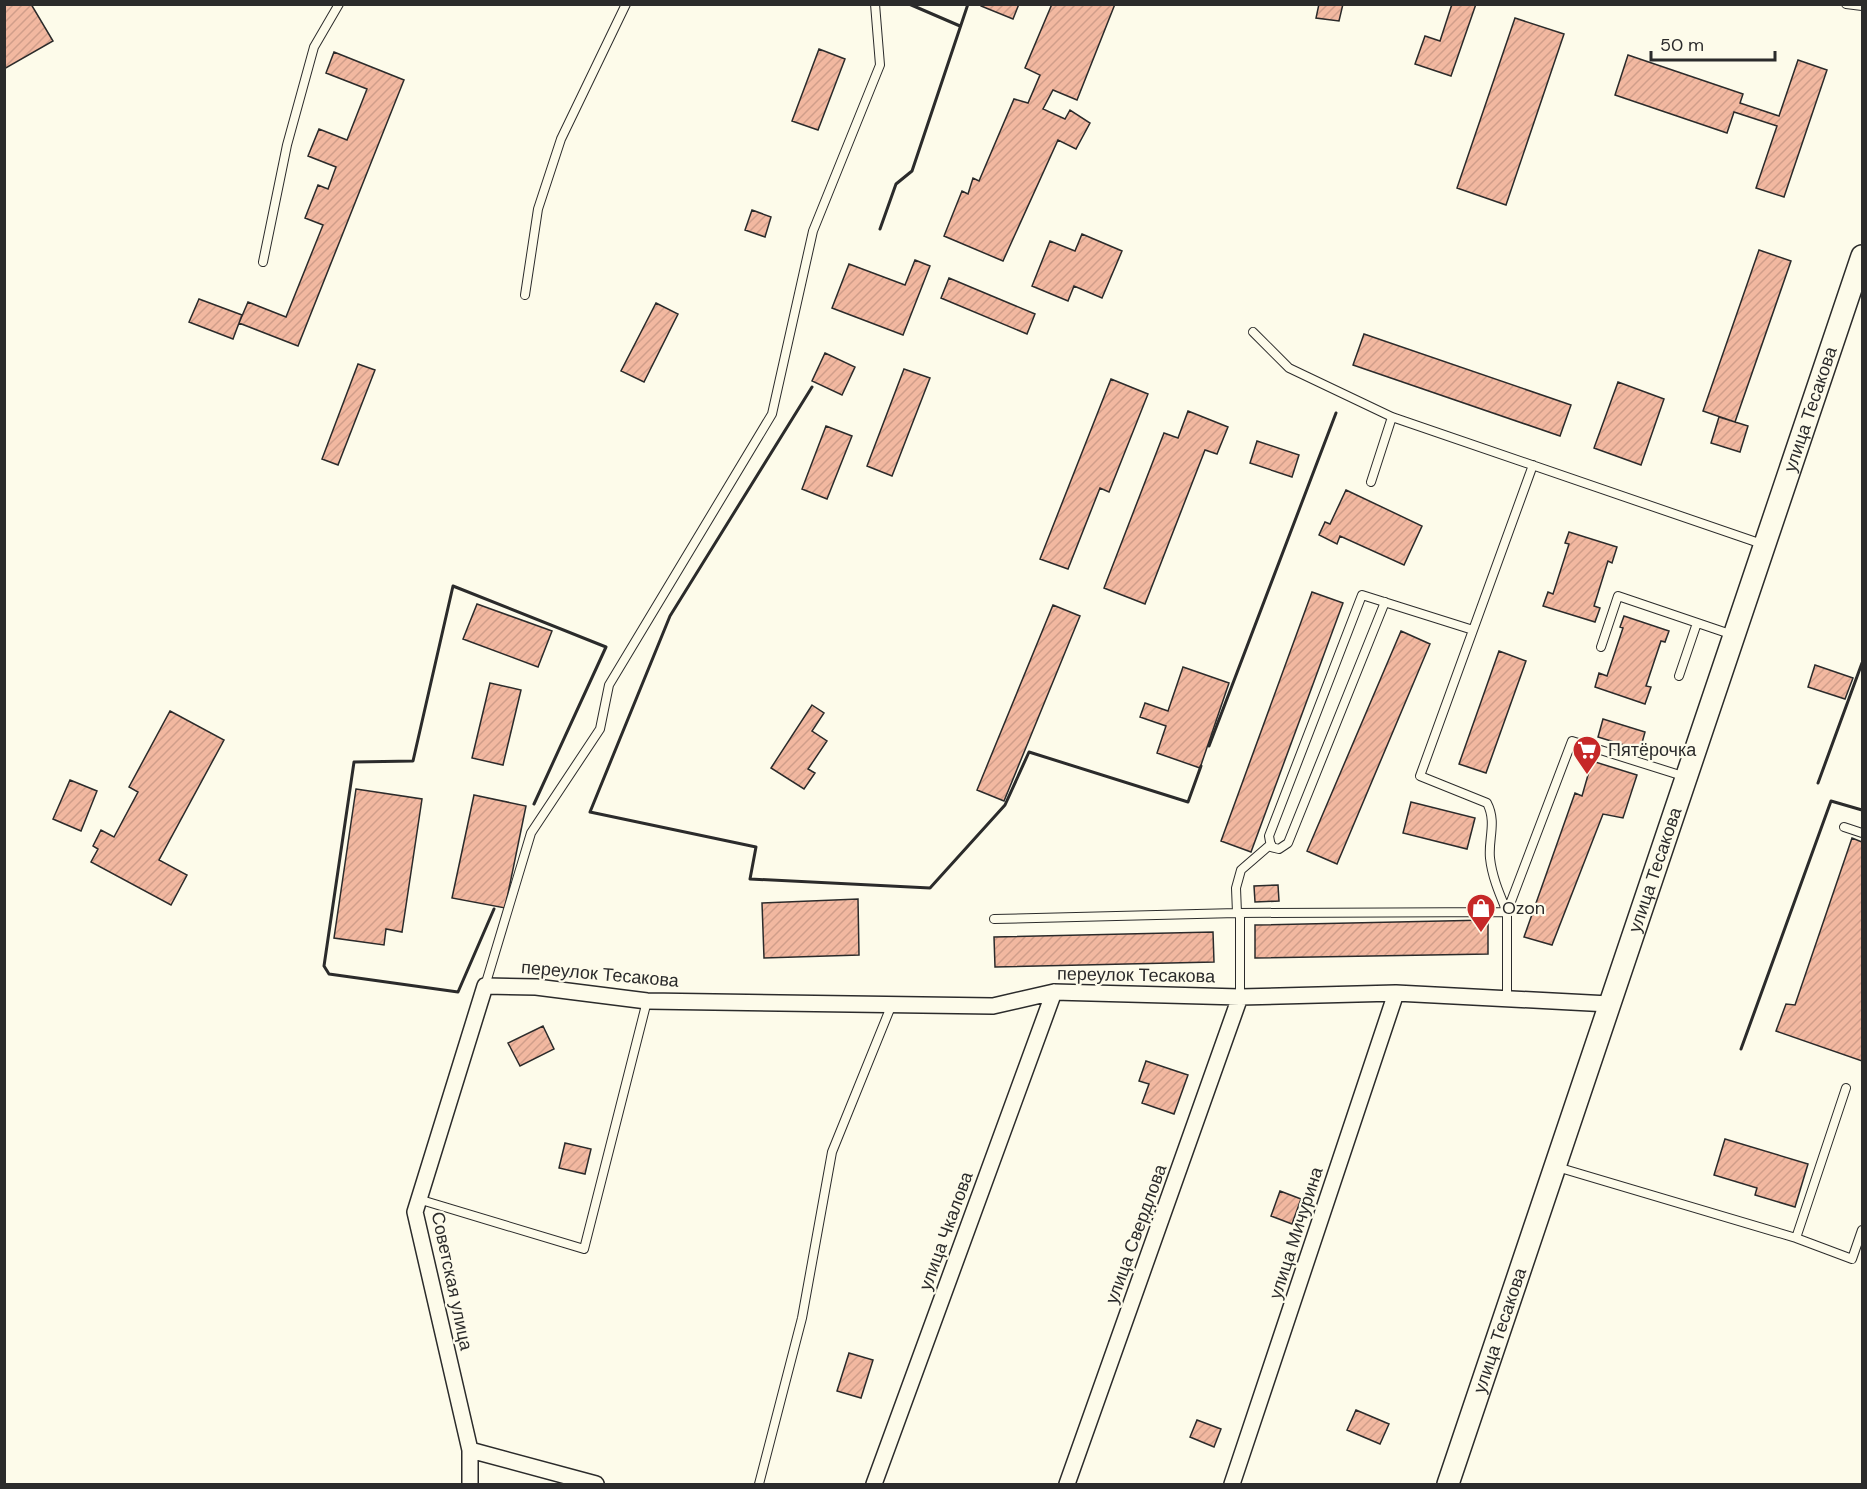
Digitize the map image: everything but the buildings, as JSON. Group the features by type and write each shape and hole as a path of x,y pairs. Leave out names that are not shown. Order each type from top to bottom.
{"main road":[{"name":"улица Тесакова","path":"1448,1485 1765,545 1858,285 1863,256"}],"street":[{"name":"переулок Тесакова","path":"485,986 536,987 647,1001 993,1006 1054,992 1240,997 1396,993 1609,1004"},
{"name":"Советская улица","path":"470,1485 470,1450 415,1212 485,986"},
{"name":"улица Чкалова","path":"874,1485 1054,992"},
{"name":"улица Мичурина","path":"1232,1485 1396,993"},
{"name":"улица Свердлова","path":"1067,1485 1240,997"},
{"path":"470,1450 596,1485"}],"lane":[{"path":"263,262 287,145 314,47 339,4"},
{"path":"525,295 538,209 561,139 626,4"},
{"path":"485,986 531,833 600,729 609,685 772,414 813,231 880,65 875,4"},
{"path":"1846,4 1863,6"},
{"path":"1253,332 1289,368 1392,417 1765,545"},
{"path":"1371,482 1392,417"},
{"path":"1507,912 1494,878 1490,857 1493,824 1492,812 1487,804 1420,776 1533,465"},
{"path":"1385,602 1288,843 1279,849 1271,847 1269,836 1362,595 1385,602 1473,630"},
{"path":"1601,647 1618,596 1734,636"},
{"path":"1679,676 1697,623"},
{"path":"1507,999 1507,912 1572,741 1686,777"},
{"path":"1844,826 1863,833"},
{"path":"1240,997 1239,913 1236,888 1241,870 1271,844"},
{"path":"994,919 1239,913 1507,912"},
{"path":"418,1199 584,1249 647,1001"},
{"path":"759,1485 802,1318 832,1152 892,1004"},
{"path":"1796,1238 1846,1088"},
{"path":"1554,1167 1796,1238 1852,1260 1863,1230"}],"wall":[{"path":"909,4 960,26"},
{"path":"880,229 896,184 912,171 968,4"},
{"path":"812,387 670,616 590,812 756,847 750,879 930,888 1005,805 1029,752 1188,802 1201,766"},
{"path":"1209,746 1336,413"},
{"path":"494,909 458,992 329,974 324,966 354,762 413,761 453,586 606,647 534,804"},
{"path":"1818,783 1862,663"},
{"path":"1741,1049 1831,801 1862,810"}],"place":[{"name":"Пятёрочка","path":"1587,776"},
{"name":"Ozon","path":"1481,934"}]}
